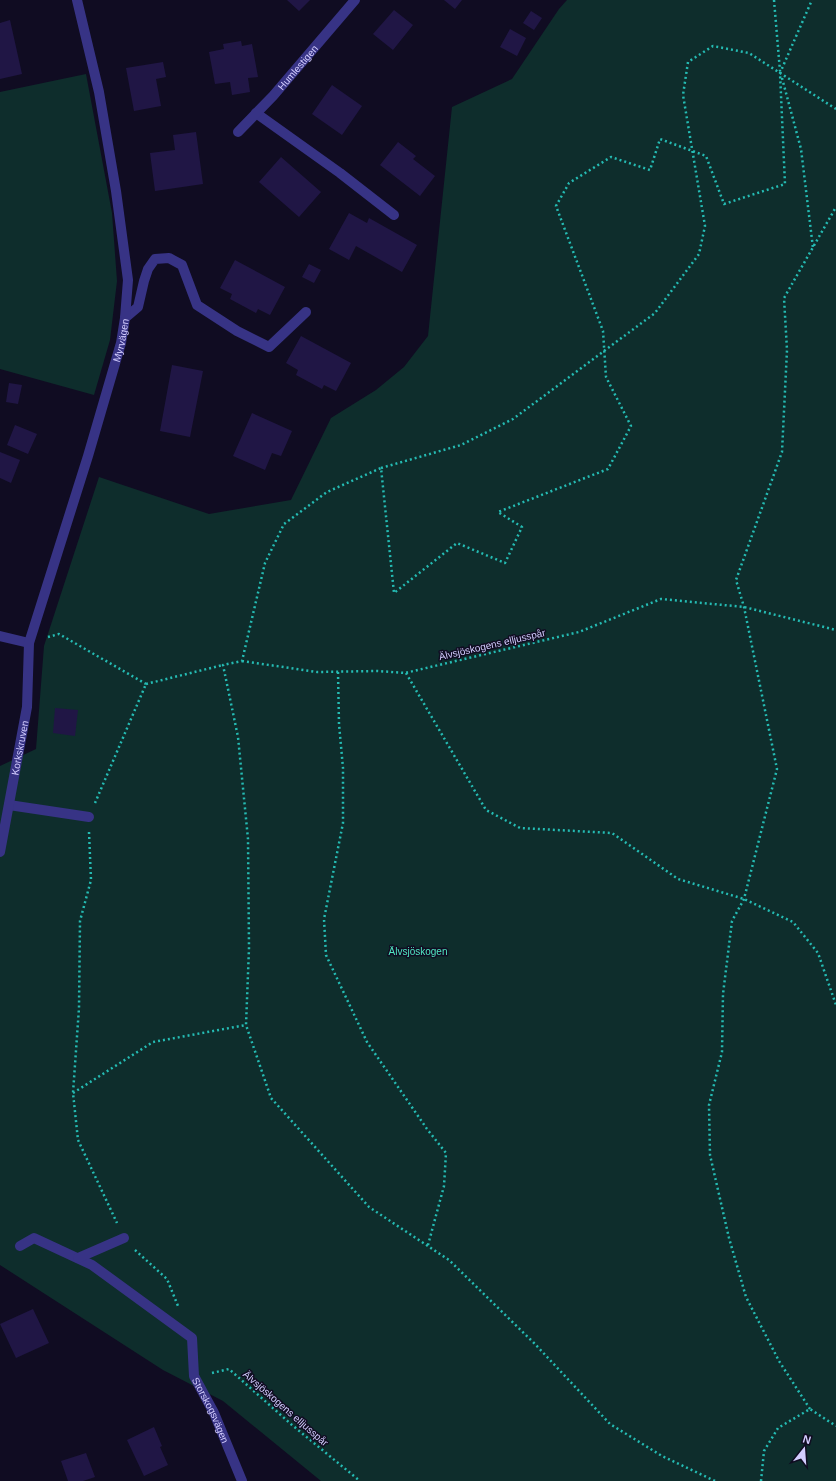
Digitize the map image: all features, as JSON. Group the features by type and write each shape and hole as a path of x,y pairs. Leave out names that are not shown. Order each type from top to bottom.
{"street":[{"name":"Myrvägen","path":"29,643 86,464 117,358 125,318 128,280 116,191 99,92 77,0"},
{"name":"Humlestigen","path":"238,132 355,0"},
{"path":"256,113 340,173 394,215"},
{"path":"125,318 138,308 148,269 155,259 169,258 182,264 197,304 237,331 269,347 306,312"},
{"path":"0,636 29,643"},
{"name":"Korkskruven","path":"0,852 27,707 29,643"},
{"path":"9,805 89,817"},
{"path":"20,1246 34,1238 78,1258 124,1238"},
{"name":"Storskogsvägen","path":"78,1258 92,1265 192,1338 194,1376 214,1414 242,1481"}],"path":[{"path":"381,468 394,593 457,543 505,563 522,526 498,512 608,469 631,426 606,377 603,331 556,206 569,183 611,157 650,170 660,138 706,156 724,204 785,184 780,73 774,0"},
{"path":"812,0 780,73 801,149 813,248"},
{"path":"29,643 59,634 146,684 242,661 265,563 284,524 327,492 371,471 460,445 513,420 655,313 698,254 705,226 683,96 688,62 713,46 749,53 836,109"},
{"path":"836,207 784,298 787,350 782,452 736,580 744,607 777,769 744,899 732,921 723,994 722,1052 709,1105 710,1155 729,1238 746,1297 779,1361 810,1409 836,1426"},
{"name":"Älvsjöskogens elljusspår","path":"242,661 317,672 378,671 406,673 578,632 661,599 744,607 836,630"},
{"path":"223,665 238,737 248,839 249,948 246,1025 271,1098 369,1207 449,1260 534,1343 610,1424 662,1456 715,1481"},
{"path":"338,672 339,724 343,768 343,824 324,919 326,955 367,1042 427,1129 446,1153 444,1186 428,1245"},
{"path":"406,673 486,810 520,828 612,833 678,880 744,899 793,922 818,953 836,1005"},
{"path":"146,684 89,817 91,880 80,921 79,1008 73,1093 78,1140 125,1241 167,1279 179,1308"},
{"path":"73,1093 153,1042 246,1025"},
{"name":"Älvsjöskogens elljusspår","path":"194,1376 229,1369 292,1425 360,1481"},
{"path":"761,1481 764,1451 778,1428 810,1409"}],"green space":[{"name":"Älvsjöskogen","path":"567,0 836,0 836,1481 321,1481 223,1401 163,1370 0,1265 0,766 36,749 44,646 99,477 209,514 291,500 331,418 376,390 404,367 428,336 452,107 512,79 559,9"},
{"path":"86,74 112,213 117,281 110,340 94,395 0,369 0,92"}],"building":[{"path":"287,0 310,0 299,11"},
{"path":"444,0 462,0 455,9"},
{"path":"394,10 413,25 393,50 373,34"},
{"path":"531,11 542,18 534,30 523,23"},
{"path":"10,20 22,74 0,79 0,23"},
{"path":"510,29 526,38 517,56 500,47"},
{"path":"241,41 242,46 252,44 258,77 248,78 250,92 232,95 230,82 215,84 209,52 224,49 223,44"},
{"path":"163,62 166,77 156,79 161,106 134,111 126,68"},
{"path":"332,85 362,106 342,135 312,114"},
{"path":"196,132 203,184 155,191 150,153 175,150 173,135"},
{"path":"398,142 416,156 413,159 435,176 420,196 380,165"},
{"path":"281,157 321,192 299,217 259,182"},
{"path":"349,213 367,223 369,218 417,245 402,272 356,246 349,260 329,249"},
{"path":"235,260 285,287 270,315 258,309 256,313 230,299 232,294 220,288"},
{"path":"309,264 321,270 314,283 302,277"},
{"path":"301,336 351,363 336,391 324,385 322,389 296,375 298,370 286,363"},
{"path":"172,365 203,371 190,437 160,431"},
{"path":"9,383 22,385 18,404 6,402"},
{"path":"252,413 292,431 281,456 272,453 265,470 233,456"},
{"path":"15,425 37,434 28,454 7,445"},
{"path":"0,452 20,460 11,483 0,478"},
{"path":"55,708 78,710 75,736 53,733"},
{"path":"33,1309 49,1343 16,1358 0,1324"},
{"path":"154,1427 162,1446 160,1447 168,1465 144,1476 127,1440"},
{"path":"86,1453 95,1477 83,1481 68,1481 61,1461"}]}
